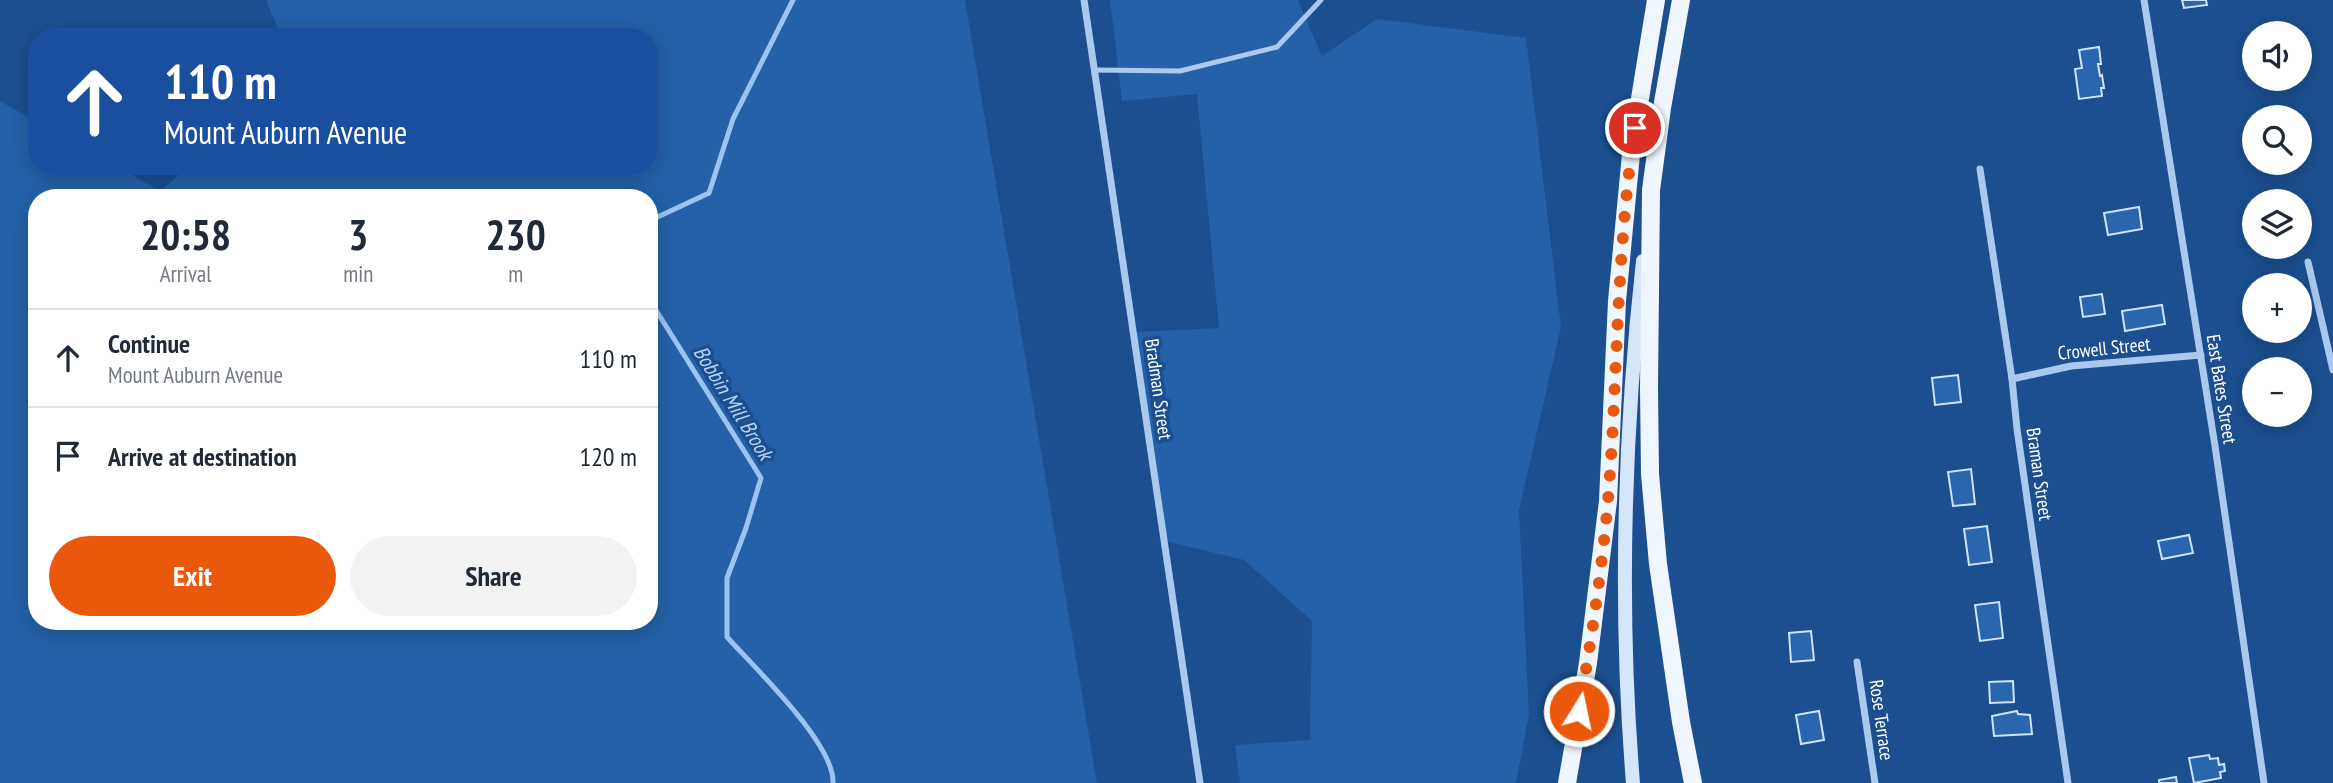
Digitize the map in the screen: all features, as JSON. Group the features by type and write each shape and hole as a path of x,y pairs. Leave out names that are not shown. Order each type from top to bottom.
{"main road":[{"path":"1567,783 1588,663 1608,500 1617,301 1630,167 1656,0"},
{"path":"1633,783 1624,635 1634,360 1661,108 1681,0"},
{"path":"1651,190 1650,474 1667,630 1693,783"},
{"path":"1611,432 1625,572"}],"street":[{"name":"Bradman Street","path":"1084,0 1200,783"},
{"name":"East Bates Street","path":"2144,0 2264,783"},
{"name":"Braman Street","path":"1980,169 2068,783"},
{"path":"2308,262 2333,370"},
{"name":"Crowell Street","path":"2012,379 2071,366 2200,355"},
{"name":"Rose Terrace","path":"1857,662 1875,783"}],"lane":[{"path":"1094,70 1180,71 1277,47 1321,0"}],"shaded area":[{"path":"266,0 965,0 1097,783 0,783 0,101 28,117 28,175 132,175 156,189 28,189 28,630 658,630 658,189 162,189 179,175 658,175 658,28 277,28"},
{"path":"1110,0 1298,0 1322,56 1377,19 1526,38 1561,327 1519,510 1529,715 1516,783 1240,783 1235,745 1310,740 1312,621 1244,560 1165,541 1135,332 1219,328 1197,94 1122,101"}],"building":[{"path":"2182,0 2206,0 2207,5 2184,8"},
{"path":"2099,47 2101,64 2098,64 2104,88 2101,88 2102,96 2079,99 2075,69 2082,68 2079,50"},
{"path":"2139,207 2142,229 2108,235 2104,213"},
{"path":"2102,294 2105,314 2083,317 2080,297"},
{"path":"2162,305 2165,324 2125,331 2122,311"},
{"path":"1958,375 1961,402 1935,405 1932,378"},
{"path":"1971,469 1975,504 1953,506 1948,472"},
{"path":"1987,526 1992,562 1969,565 1964,529"},
{"path":"2189,535 2193,553 2162,559 2158,541"},
{"path":"1999,602 2003,638 1980,641 1975,605"},
{"path":"1811,631 1814,660 1791,662 1789,633"},
{"path":"2013,681 2014,702 1990,703 1989,682"},
{"path":"1819,711 1824,740 1801,744 1796,715"},
{"path":"2017,711 2018,714 2030,715 2032,734 1994,736 1992,716"},
{"path":"2209,755 2210,759 2218,758 2219,765 2224,764 2225,771 2220,772 2221,778 2194,783 2189,758"},
{"path":"2176,777 2177,783 2159,783 2159,780"}],"waterway":[{"name":"Bobbin Mill Brook","path":"658,217 709,193 733,119 793,0"},
{"name":"Bobbin Mill Brook","path":"658,313 761,478 727,578 727,637 773,686 807,728 830,767 833,783"}],"route":[{"path":"1579,711 1588,663 1608,500 1617,301 1635,128"}]}
